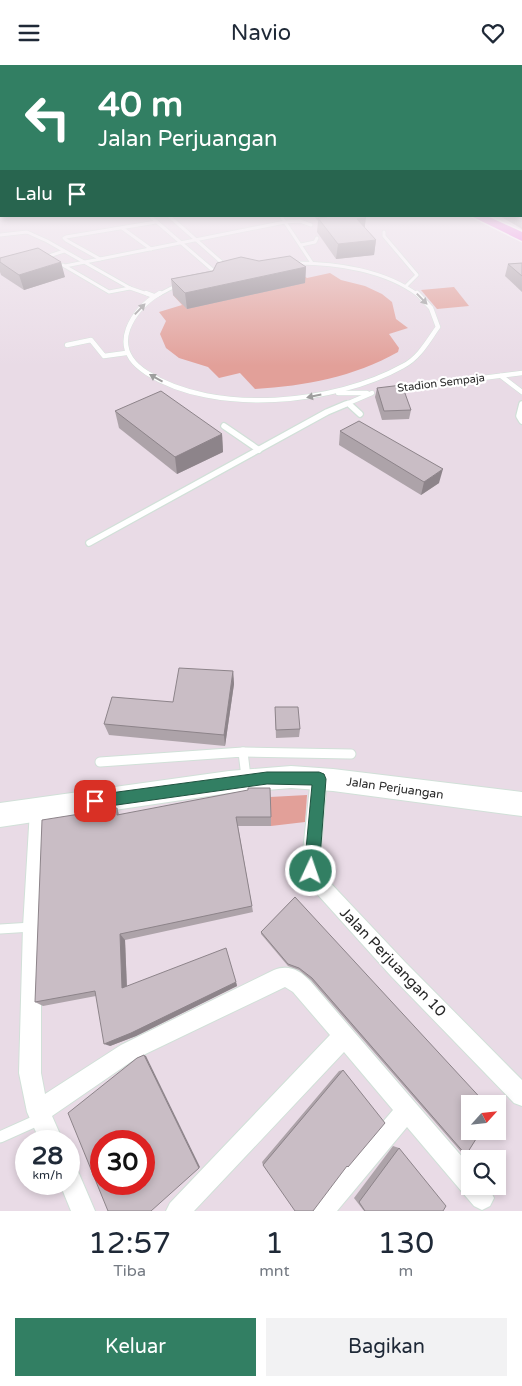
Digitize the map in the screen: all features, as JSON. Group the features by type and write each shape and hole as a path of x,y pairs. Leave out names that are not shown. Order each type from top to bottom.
{"street":[{"name":"Jalan Perjuangan","path":"0,815 247,780 291,777 522,804"},
{"name":"Jalan Perjuangan 10","path":"319,779 311,860 311,871 315,879 398,969 522,1095"},
{"path":"38,810 32,927 30,1073 39,1115 46,1130"},
{"path":"39,1115 128,1052 281,977 289,977 295,979 461,1173"},
{"path":"178,1211 344,1036"},
{"path":"322,1211 407,1110"},
{"path":"76,1195 83,1211"}],"lane":[{"path":"53,259 109,292 116,293 130,288"},
{"path":"80,259 130,288 154,296"},
{"path":"65,267 98,259"},
{"path":"201,259 216,272"},
{"path":"219,259 230,269"},
{"path":"310,259 312,263"},
{"path":"404,259 417,275 406,286"},
{"name":"Stadion Sempaja","path":"312,263 368,271 397,281 422,297 435,318 438,327 418,355 404,366 381,377 330,392 305,397 269,400 233,399 184,391 140,369 126,353 124,343 128,326 136,310 154,296 182,283 230,269 312,263"},
{"path":"67,345 91,340 104,357 126,353"},
{"name":"Stadion Sempaja","path":"389,390 522,373"},
{"path":"501,376 522,392"},
{"name":"Stadion Sempaja","path":"330,392 380,392"},
{"path":"89,543 327,412 372,393"},
{"path":"348,403 360,414"},
{"path":"522,404 519,416 522,421"},
{"path":"224,426 259,450"},
{"path":"243,752 247,780"},
{"path":"100,762 243,752 351,754"},
{"path":"0,929 32,927"},
{"path":"0,1137 39,1115"}],"shaded area":[{"path":"296,270 307,278 330,273 341,280 365,286 382,294 392,302 396,319 408,328 389,334 399,348 398,352 364,368 329,379 311,383 255,389 240,373 219,378 208,367 179,358 166,348 160,334 166,321 159,312 182,305 173,295"},
{"path":"454,287 469,306 437,309 421,290"},
{"path":"307,795 305,822 271,826 270,797"}],"building":[{"path":"0,259 57,259 61,262 19,275 0,262"},
{"path":"231,259 259,261 295,259 306,267 185,293 171,279 213,271 217,263"},
{"path":"522,263 522,276 508,264"},
{"path":"402,385 411,410 384,411 377,388"},
{"path":"161,391 222,434 175,457 115,411"},
{"path":"359,421 443,469 424,482 340,431"},
{"path":"179,668 233,671 224,735 104,724 112,697 173,702"},
{"path":"275,707 298,707 300,729 276,730"},
{"path":"248,788 270,788 271,817 236,817 252,906 120,934 122,988 226,948 236,982 131,1033 104,1044 95,991 35,1002 42,820 117,808 117,815 248,790"},
{"path":"295,897 478,1095 461,1095 461,1140 475,1140 469,1150 462,1150 312,978 299,968 288,964 261,932"},
{"path":"144,1055 199,1168 151,1211 108,1211 101,1195 155,1195 155,1130 90,1130 90,1167 80,1142 80,1130 75,1130 68,1113 137,1058"},
{"path":"343,1070 385,1123 347,1166 313,1211 295,1211 263,1165"},
{"path":"399,1148 446,1206 443,1211 365,1211 359,1202"}],"route":[{"path":"95,801 267,778 319,779 311,871"}]}
